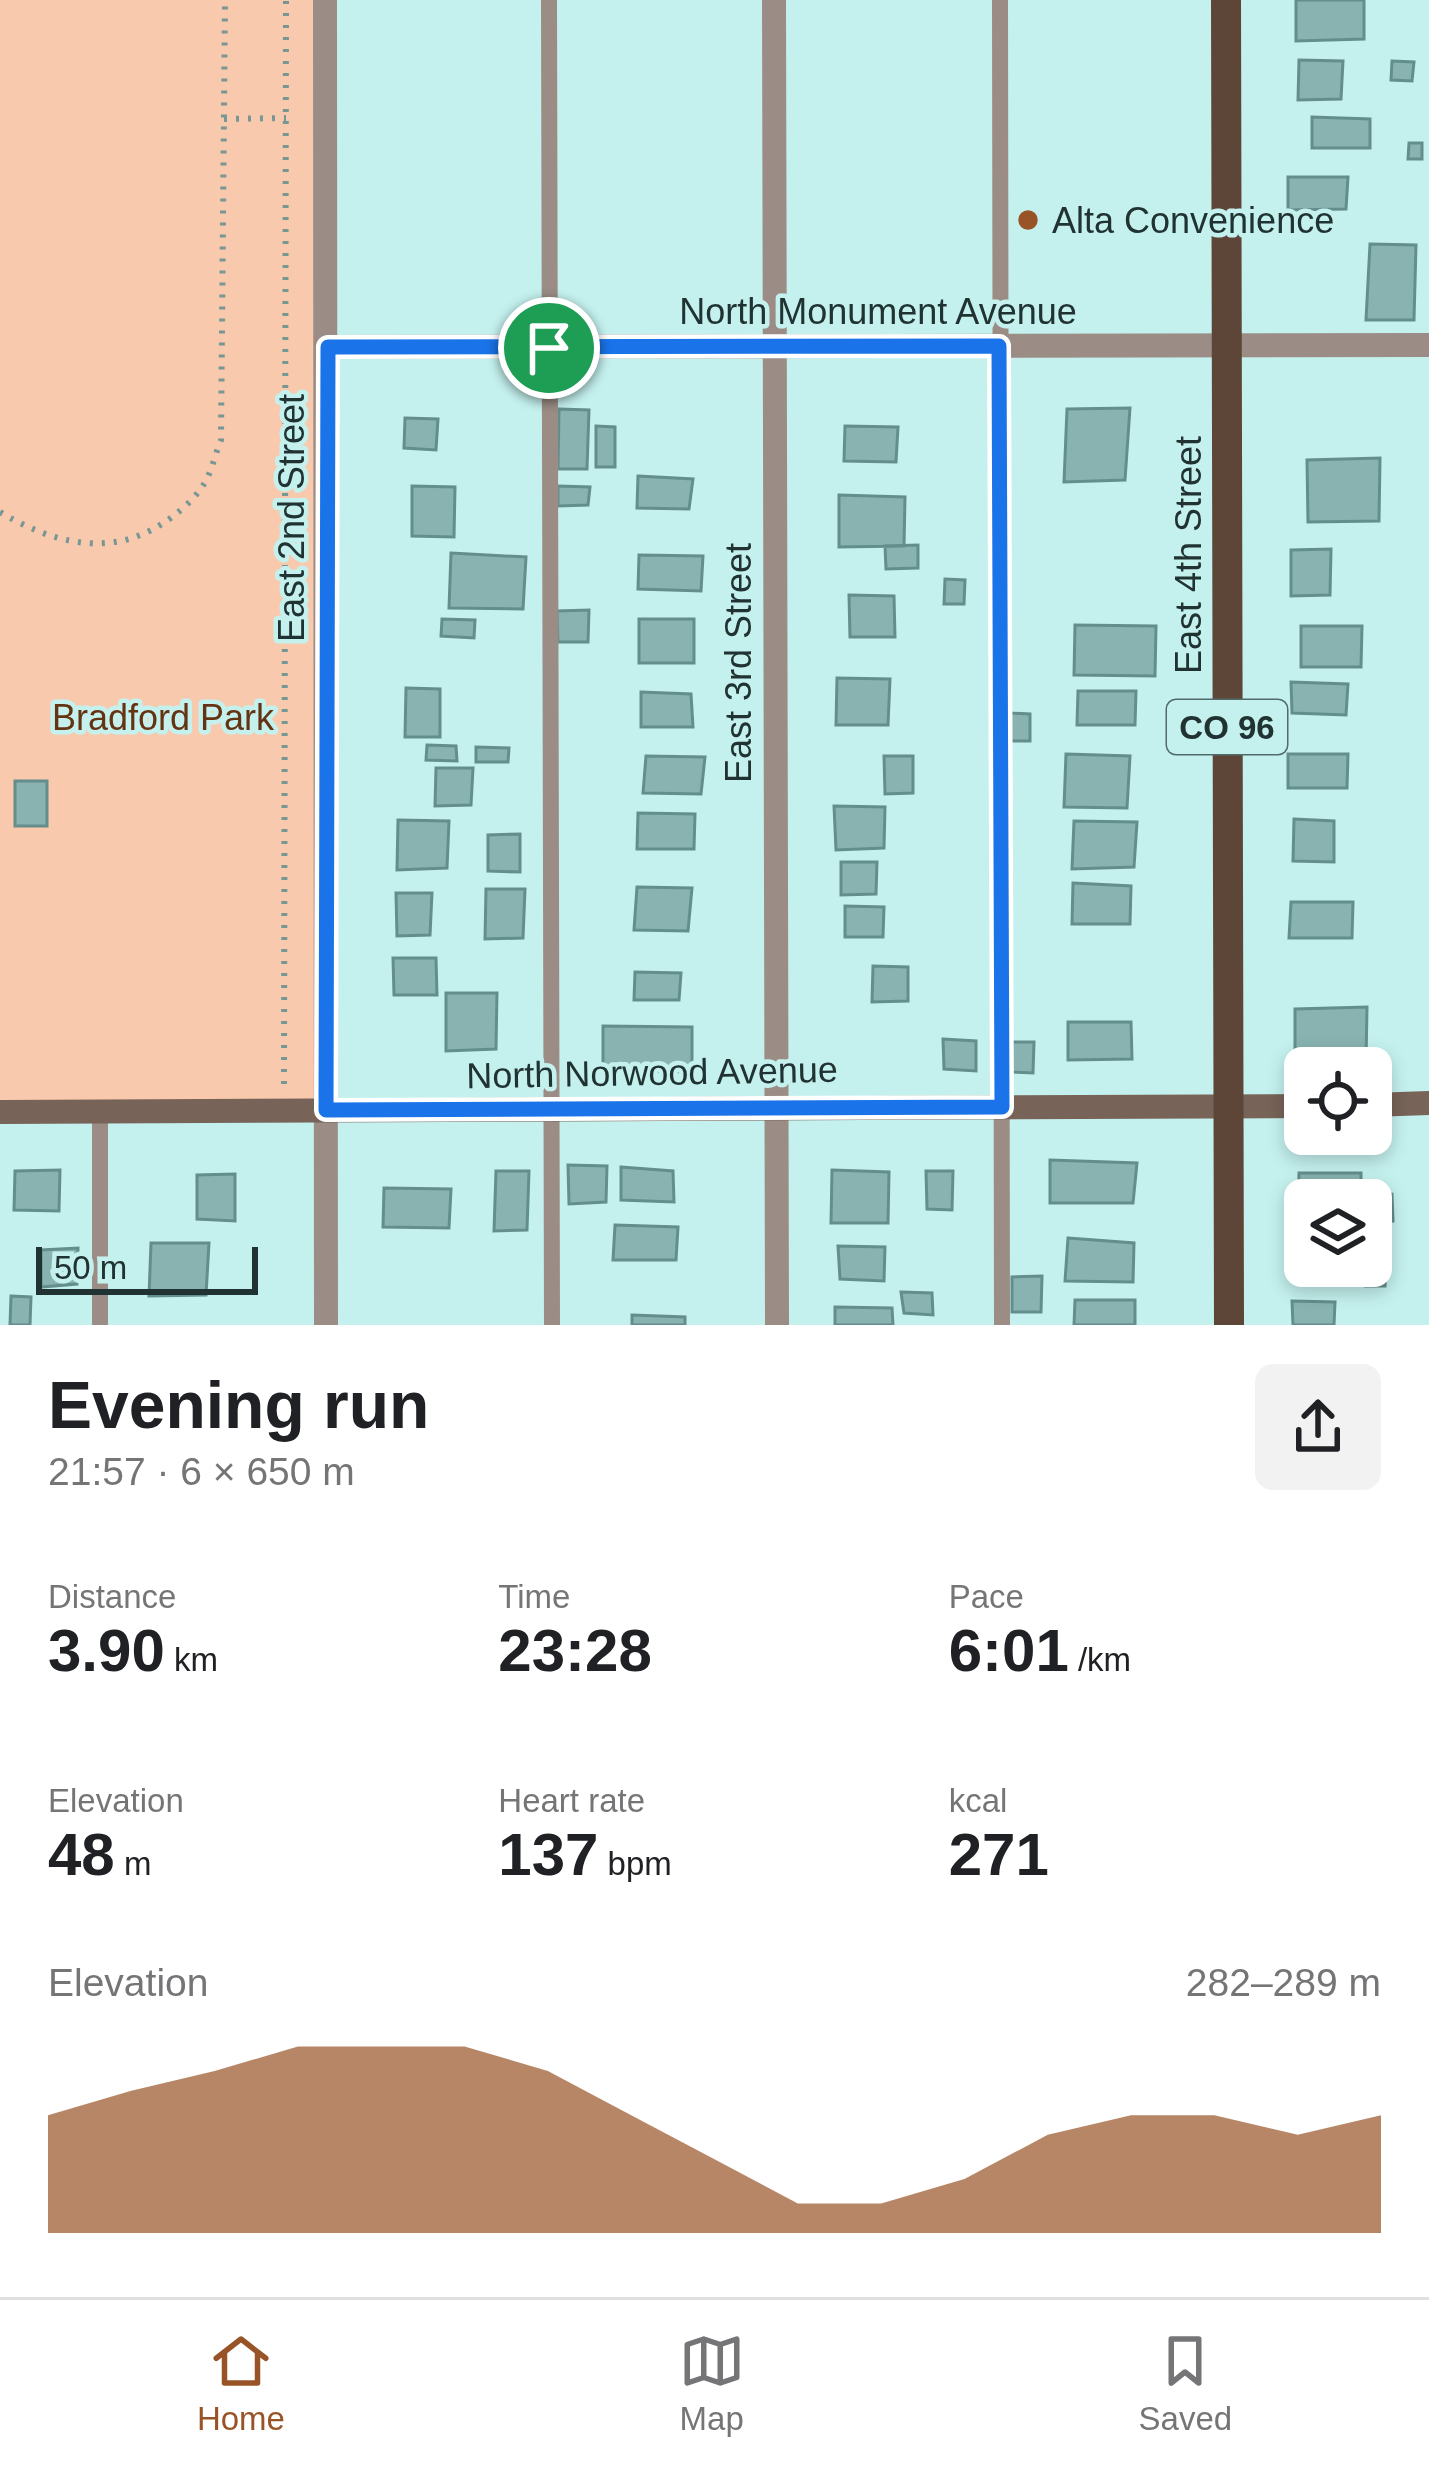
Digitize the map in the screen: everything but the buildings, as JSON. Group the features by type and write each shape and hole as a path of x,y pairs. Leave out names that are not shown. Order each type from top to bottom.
{"main road":[{"name":"East 4th Street","path":"1226,0 1229,1325"}],"street":[{"name":"East 2nd Street","path":"325,0 326,1325"},
{"name":"East 3rd Street","path":"774,0 777,1325"},
{"name":"North Monument Avenue","path":"328,347 1429,345"},
{"path":"1392,1104 1429,1103"},
{"name":"North Norwood Avenue","path":"0,1112 1284,1107"}],"lane":[{"path":"549,0 552,1325"},
{"path":"1000,0 1002,1325"},
{"path":"100,1110 100,1325"}],"path":[{"path":"0,512 56,539 107,546 156,529 205,484 221,440 225,0"},
{"path":"284,1087 286,0"},
{"path":"224,119 286,118"}],"green space":[{"name":"Bradford Park","path":"0,0 325,0 326,1110 0,1112"}],"place":[{"name":"Alta Convenience","path":"1028,220"}],"route":[{"path":"999,346 1002,1107 326,1110 328,347 549,348 999,346"}]}
